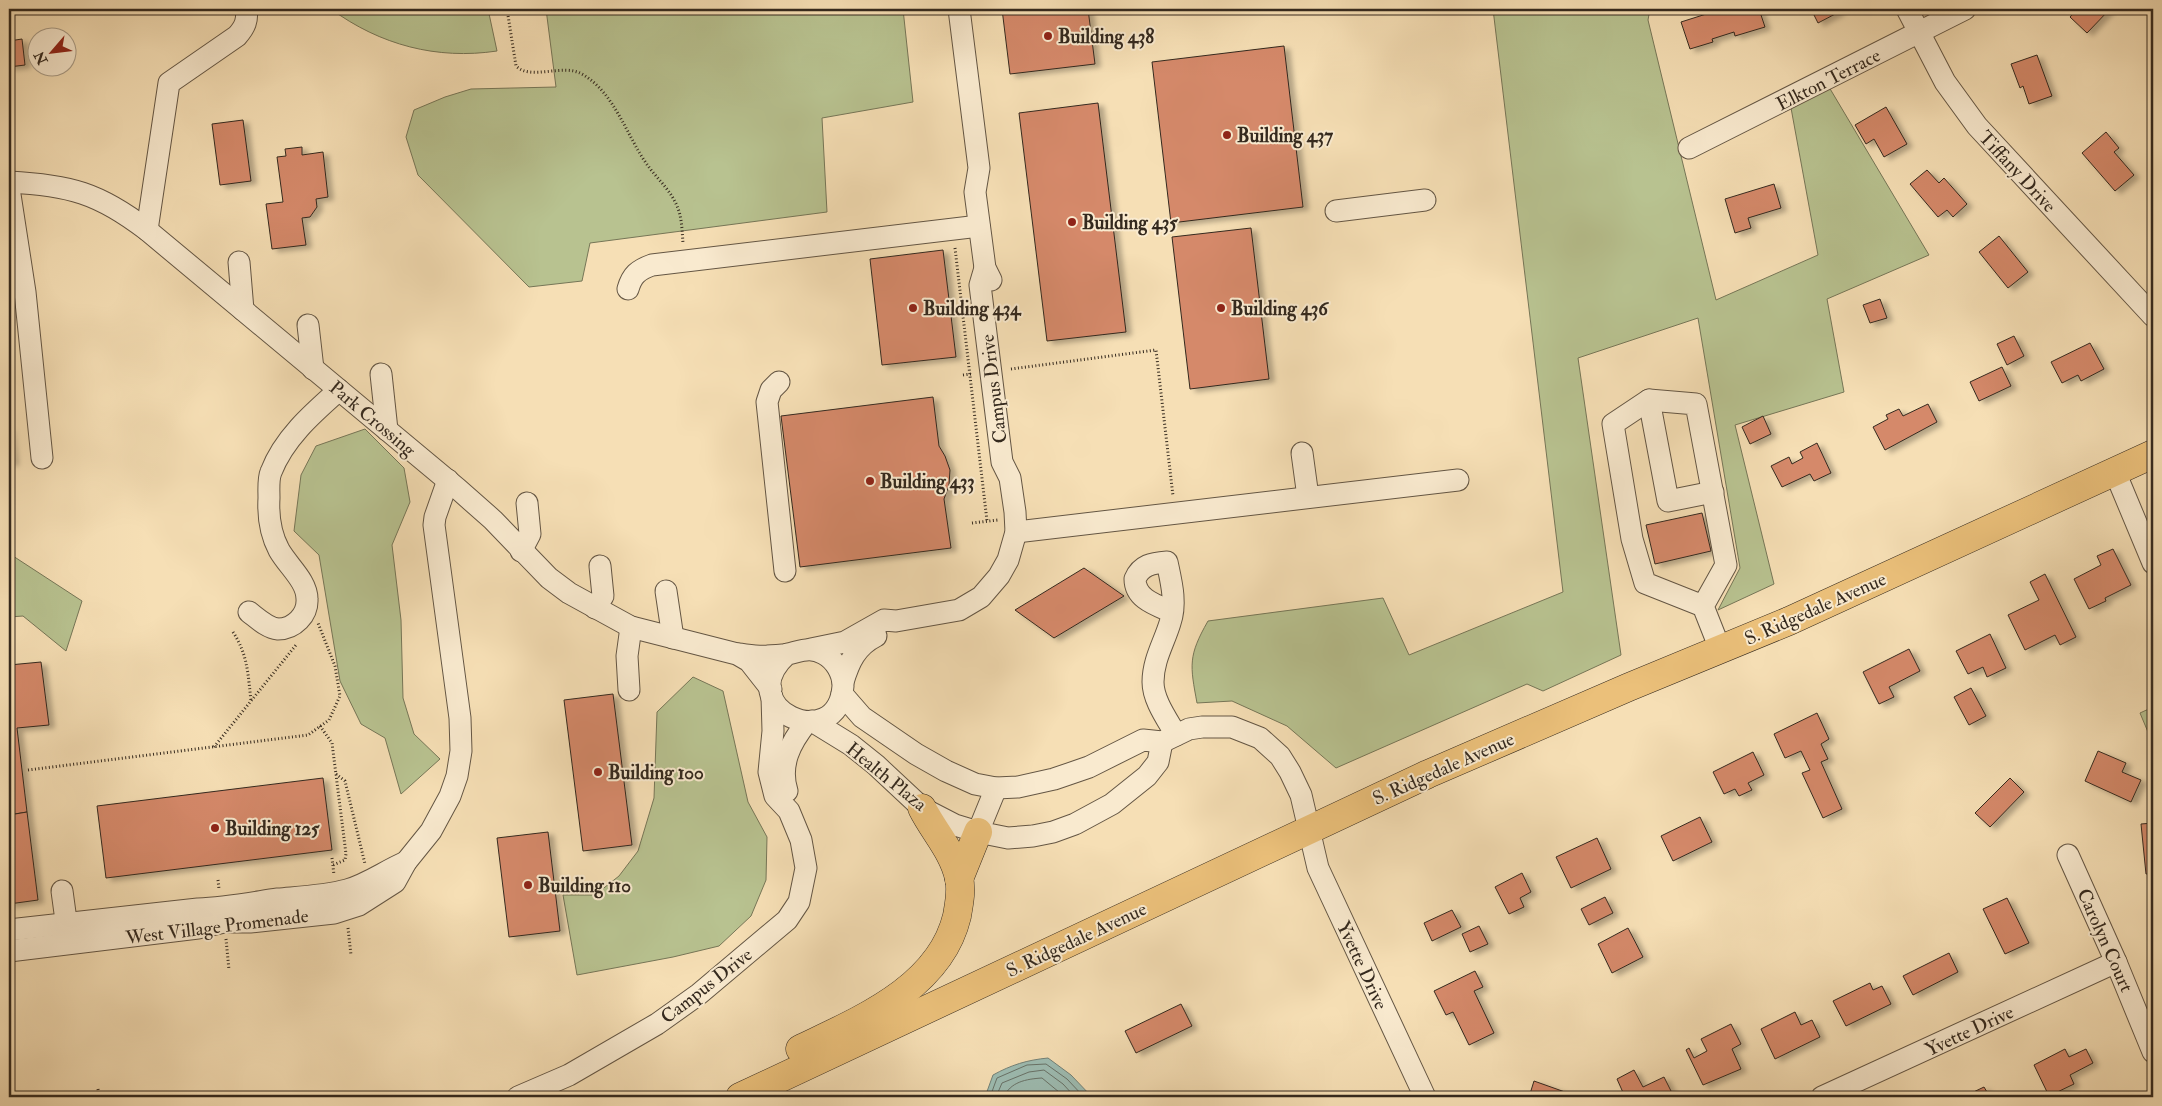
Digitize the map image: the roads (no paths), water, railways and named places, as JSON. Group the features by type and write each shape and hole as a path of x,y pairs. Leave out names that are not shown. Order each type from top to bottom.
{"main road":[{"name":"S. Ridgedale Avenue","path":"738,1097 1494,744 1789,621 2153,454"},
{"path":"738,1097 768,1065 878,1010 909,988 932,965 946,945 955,924 960,900 959,879 947,847 922,808"},
{"path":"959,879 978,832"}],"street":[{"path":"148,230 169,83 238,36 244,28 247,16 246,9"},
{"name":"Campus Drive","path":"946,9 965,169 975,186"},
{"name":"Campus Drive","path":"812,649 845,642 884,620 896,621 959,610 982,597 999,576 1008,560 1008,526 1015,512 1010,478 1014,460 993,284 985,268 979,226 975,186 979,168 959,9"},
{"name":"Tiffany Drive","path":"1907,9 1945,82 1977,126 2153,316"},
{"name":"Elkton Terrace","path":"1689,148 1965,9"},
{"name":"Park Crossing","path":"9,182 41,183 73,189 95,197 118,209 148,230 448,480 493,520 549,578 595,608 631,627 738,654 765,656 787,654"},
{"path":"9,188 26,292 42,458"},
{"path":"1336,212 1425,200"},
{"path":"628,289 631,279 639,270 652,265 979,226"},
{"path":"239,262 244,310"},
{"path":"308,325 313,369"},
{"path":"380,374 388,430"},
{"path":"779,382 771,390 767,402 785,571"},
{"path":"248,612 266,625 278,629 292,625 303,617 308,600 304,585 286,562 275,542 268,511 270,473 302,424 339,390"},
{"path":"1649,400 1668,501 1713,492"},
{"path":"1703,606 1726,564 1696,404 1649,400 1613,424 1632,540 1645,583 1703,606 1720,649"},
{"path":"1302,453 1308,497"},
{"path":"2115,472 2153,564"},
{"name":"West Village Promenade","path":"9,951 198,928 224,922 250,922 339,912 358,905 383,891 394,882 406,862 431,831 450,796 457,776 461,751 460,718 434,525 448,480"},
{"path":"1008,526 1308,497 1458,480"},
{"path":"521,550 530,534 527,503"},
{"path":"1169,738 1153,683 1156,657 1171,621 1172,612 1173,603 1167,562 1144,566 1138,571 1135,585 1144,599 1172,612"},
{"path":"595,608 603,596 600,566"},
{"path":"666,591 673,638"},
{"name":"Campus Drive","path":"842,688 849,662 855,653 864,643 888,631 896,621"},
{"path":"628,690 627,656 631,627"},
{"path":"812,649 823,653 833,660 840,671 842,688 837,705 829,714 810,722 792,719 780,710 771,693 772,673 778,662 787,654 799,650 812,649"},
{"name":"Park Crossing","path":"738,654 749,661 771,693"},
{"name":"Health Plaza","path":"842,688 862,717 916,754 946,771 975,784 996,788 1018,787 1054,780 1089,768 1143,740 1169,738 1189,729 1221,726 1232,727 1260,738 1280,756 1300,794 1309,830"},
{"name":"Campus Drive","path":"518,1097 569,1075 657,1024 699,994 787,920 799,902 806,868 801,840 788,811 775,796 768,772 773,732 771,693"},
{"name":"Campus Drive","path":"788,811 787,791 784,780 785,758 799,732 810,722"},
{"name":"Health Plaza","path":"810,722 851,745 876,765 922,808 955,824 978,832 1008,838 1033,836 1075,824 1112,804 1146,776 1158,762 1169,738"},
{"path":"978,832 996,788"},
{"name":"Yvette Drive","path":"1309,830 1318,868 1425,1097"},
{"name":"Carolyn Court","path":"2068,855 2116,962 2153,1052"},
{"name":"West Village Promenade","path":"9,930 222,908 338,892 366,883 385,871 406,862"},
{"path":"62,891 69,944"},
{"name":"Yvette Drive","path":"1822,1097 2116,962"}],"water":[{"path":"1048,1058 1071,1075 1092,1097 985,1097 993,1075 1006,1068 1033,1060"}],"place":[{"name":"Building 438","path":"1048,36"},
{"name":"Building 437","path":"1227,135"},
{"name":"Building 435","path":"1072,222"},
{"name":"Building 434","path":"913,308"},
{"name":"Building 436","path":"1221,308"},
{"name":"Building 433","path":"870,481"},
{"name":"Building 100","path":"598,772"},
{"name":"Building 125","path":"215,828"},
{"name":"Building 110","path":"528,885"}]}
